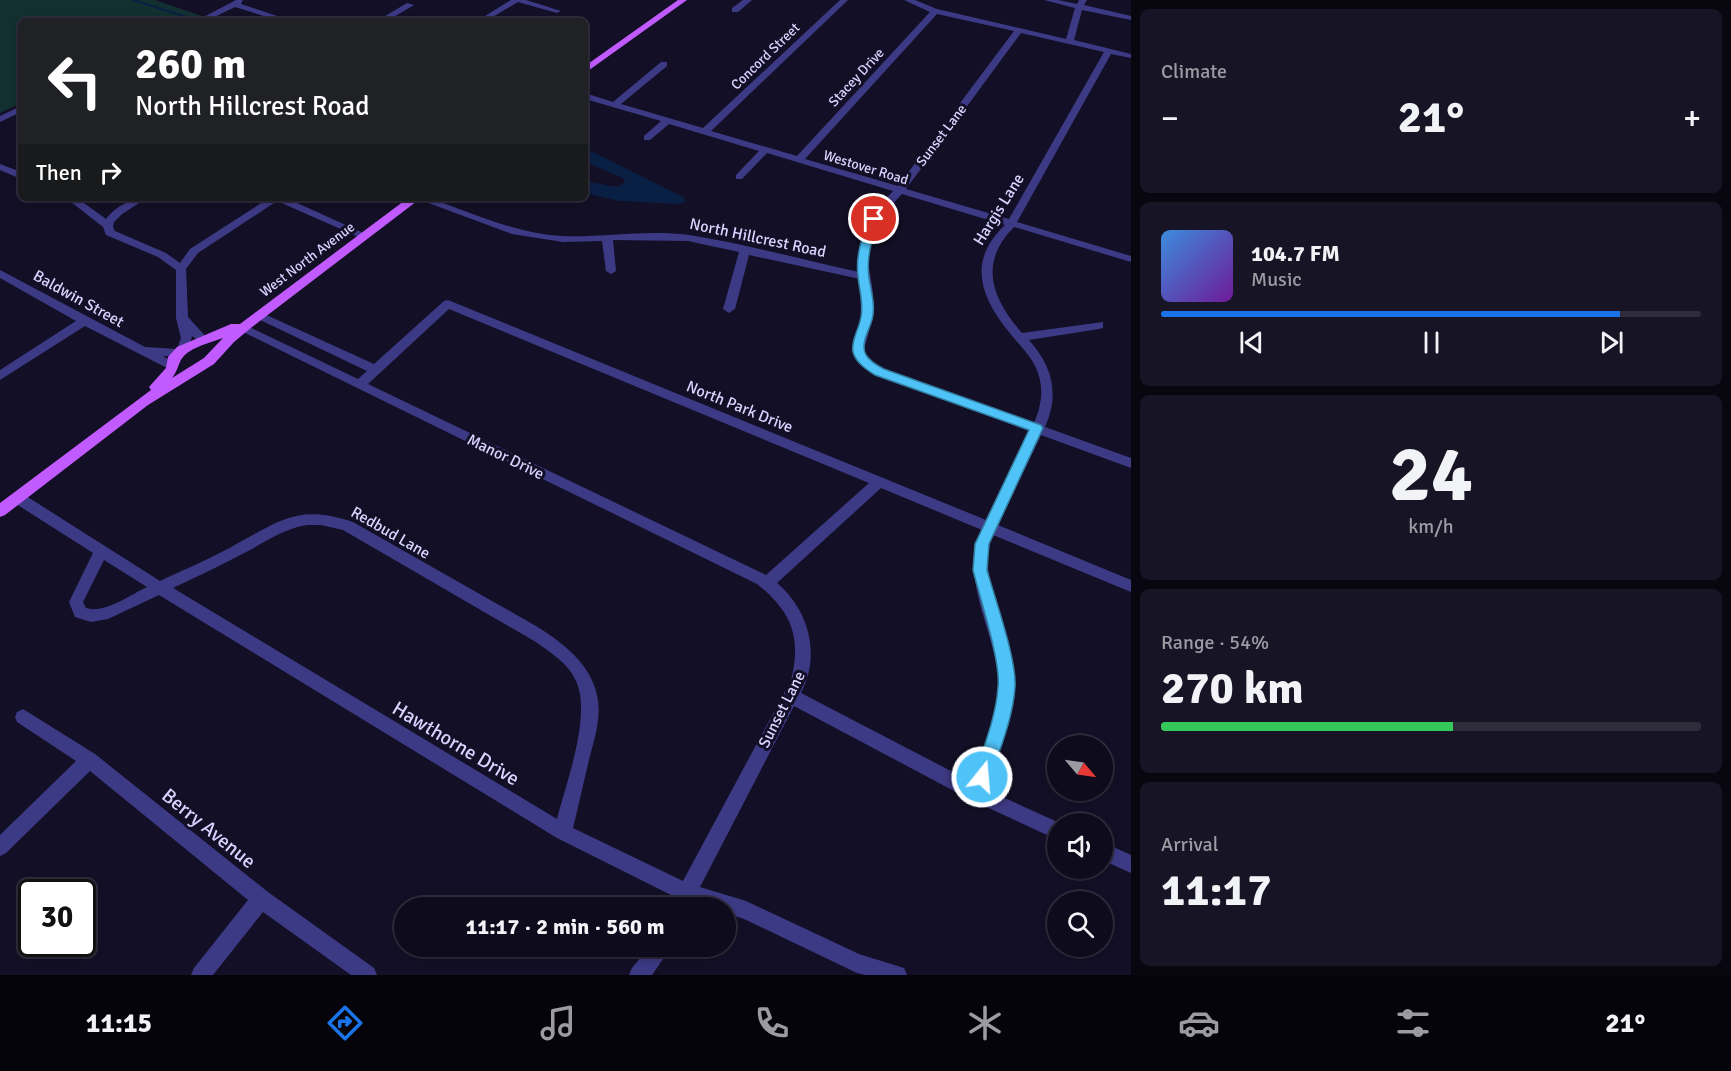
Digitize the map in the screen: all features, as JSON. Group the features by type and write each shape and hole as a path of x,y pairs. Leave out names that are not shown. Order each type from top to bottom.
{"main road":[{"path":"588,69 682,0"},
{"name":"West North Avenue","path":"0,511 143,402 209,361 221,347 250,323 411,201"},
{"name":"West North Avenue","path":"143,402 180,352 205,339 250,323"},
{"path":"205,339 216,341 221,347"},
{"path":"171,367 186,374"}],"street":[{"path":"386,18 410,5 393,0"},
{"path":"486,18 517,0 556,11"},
{"path":"735,10 748,0"},
{"name":"Concord Street","path":"705,132 844,0"},
{"path":"908,0 935,11 1131,56"},
{"path":"1048,0 1081,3 1131,18"},
{"path":"206,18 238,2 280,18"},
{"path":"1069,43 1081,3"},
{"name":"Stacey Drive","path":"798,161 935,11"},
{"name":"Sunset Lane","path":"863,276 863,257 868,231 880,211 899,191 1018,31"},
{"name":"Hargis Lane","path":"977,794 1001,717 1007,686 1005,669 980,570 982,544 1047,407 1047,382 1036,357 999,311 986,277 988,256 991,247 1011,224 1108,51"},
{"path":"616,104 664,64"},
{"name":"Westover Road","path":"588,95 798,161 1131,259"},
{"path":"0,119 18,110"},
{"path":"647,138 668,120"},
{"path":"739,177 765,150"},
{"path":"0,167 18,175"},
{"path":"75,201 107,225 110,233 162,255 181,268"},
{"path":"107,225 112,217 137,201"},
{"path":"180,352 187,338 183,318 181,268 194,251 272,201"},
{"path":"284,201 365,236"},
{"name":"North Hillcrest Road","path":"428,201 535,237 562,239 678,237 863,276"},
{"path":"608,237 611,271"},
{"path":"162,255 194,251"},
{"path":"729,309 745,251"},
{"name":"Baldwin Street","path":"1,275 171,367"},
{"path":"863,276 867,289 868,309 858,350 865,362 880,372 1131,463"},
{"name":"North Park Drive","path":"359,385 448,304 1131,586"},
{"path":"183,318 205,339"},
{"path":"0,376 84,321"},
{"path":"250,323 376,370"},
{"name":"Manor Drive","path":"250,323 359,385 767,584"},
{"path":"1020,337 1099,325"},
{"name":"Baldwin Street","path":"143,351 180,352"},
{"path":"767,584 879,481"},
{"name":"Hawthorne Drive","path":"18,498 160,588 563,832 677,897"},
{"name":"Redbud Lane","path":"101,552 76,602 81,612 91,616 108,613 160,588 246,546 269,530 296,520 323,519 348,526 521,626 572,662 582,675 591,703 590,720 563,832"},
{"name":"Sunset Lane","path":"684,897 799,681 803,667 803,637 794,612 785,600 767,584"},
{"path":"790,695 977,794 1047,826"},
{"name":"Berry Avenue","path":"23,717 89,760 261,899 367,975"},
{"path":"0,847 89,760"},
{"path":"1113,856 1131,864"},
{"path":"201,975 261,899"},
{"name":"Hawthorne Drive","path":"736,908 747,910 857,963 897,975"},
{"path":"639,975 654,957"}],"green space":[{"path":"0,0 155,0 202,16 197,18 18,18 18,104 0,113"}],"water":[{"path":"588,150 683,197 686,202 679,204 620,201 588,194 588,182 617,187 625,182 623,178 588,163"}],"waterway":[{"path":"133,0 190,18"}],"route":[{"path":"874,219 868,231 863,257 863,276 868,302 864,330 858,344 860,356 880,372 1037,428 982,544 980,556 980,570 1005,669 1007,686 1006,701 982,777"}]}
